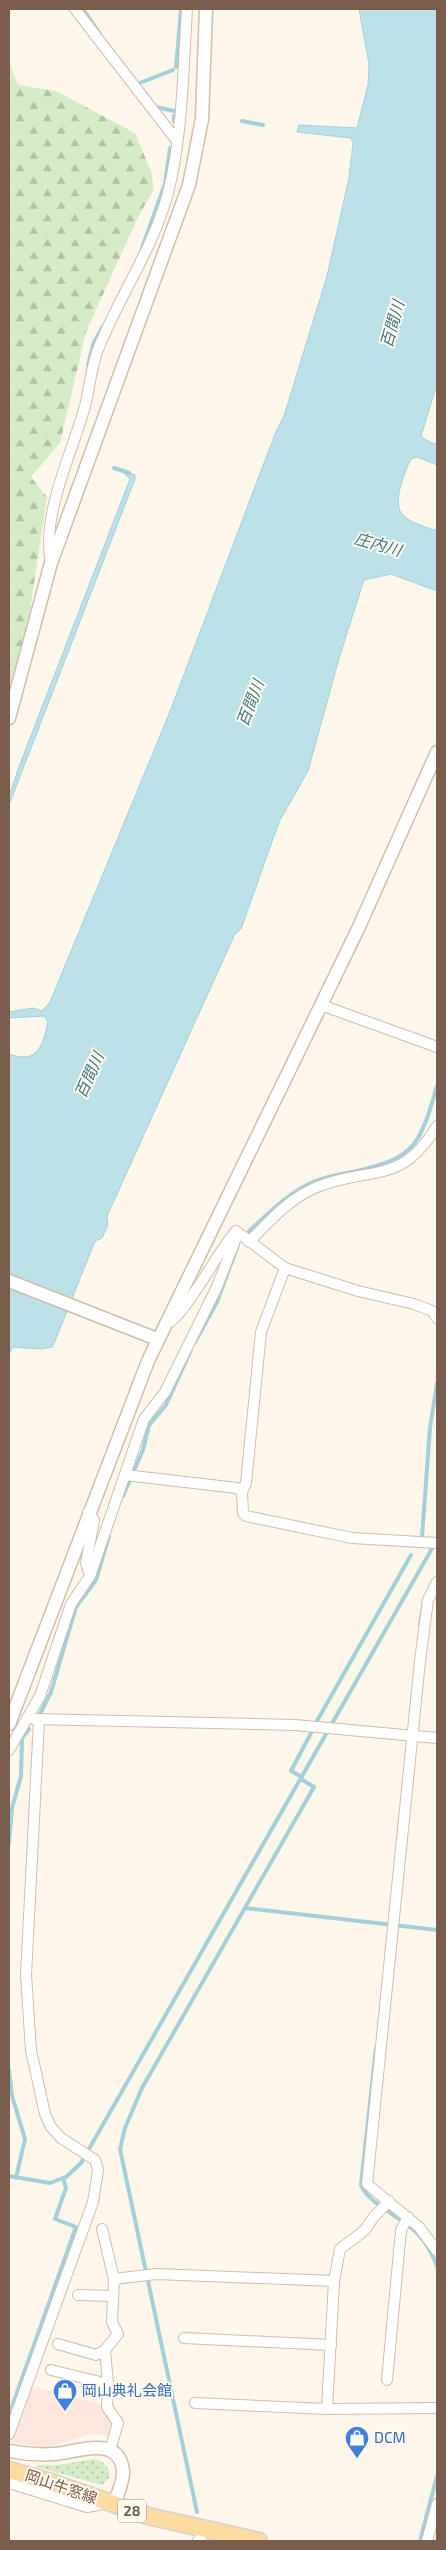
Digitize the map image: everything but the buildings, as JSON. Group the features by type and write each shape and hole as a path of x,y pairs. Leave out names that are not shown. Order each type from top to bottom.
{"main road":[{"name":"岡山牛窓線","path":"9,2470 148,2516 201,2536 259,2541"}],"street":[{"path":"76,9 177,141"},
{"path":"51,563 48,546 52,512 76,439 98,348 145,257 168,193 177,141 187,9"},
{"path":"9,718 51,563 189,185 202,119 206,9"},
{"path":"9,1724 88,1512 164,1325 388,865 437,752"},
{"path":"321,1005 437,1047"},
{"path":"250,1242 291,1200 318,1186 386,1172 401,1165 415,1155 437,1126"},
{"path":"164,1325 173,1322 181,1312 224,1245 236,1231 238,1232"},
{"path":"238,1232 285,1268 358,1291 414,1304 432,1311 437,1318"},
{"path":"9,1750 40,1696 71,1604 90,1576 130,1475 144,1419 165,1392 216,1289 238,1232"},
{"path":"285,1268 261,1332 246,1483 242,1492 243,1513 246,1516 352,1538 433,1542"},
{"path":"9,1281 158,1339"},
{"path":"130,1475 237,1488 242,1492"},
{"path":"88,1512 94,1520 86,1562 90,1576"},
{"path":"437,1582 428,1600 367,2184 385,2205 406,2222 420,2226 437,2252"},
{"path":"28,1717 39,1721 223,1723 337,1729 437,1738"},
{"path":"9,2434 93,2202 98,2170 97,2164 92,2158 61,2138 45,2114 35,2072 28,2024 26,1975 39,1721"},
{"path":"328,2408 334,2281 340,2249 365,2230 385,2205"},
{"path":"387,2380 406,2222"},
{"path":"58,2344 96,2355 105,2350 118,2334 112,2322 114,2279 102,2229"},
{"path":"114,2279 146,2275 334,2281"},
{"path":"78,2295 114,2296"},
{"path":"184,2338 331,2345"},
{"path":"105,2350 108,2384 107,2407 118,2423 110,2450"},
{"path":"51,2370 108,2384"},
{"path":"195,2403 328,2408 437,2408"},
{"path":"9,2451 56,2454 95,2446 110,2450 120,2460 123,2473 109,2503 87,2507 9,2484"},
{"path":"428,2541 437,2504"}],"shaded area":[{"name":"岡山典礼会館","path":"30,2386 102,2405 114,2419 111,2432 107,2436 92,2434 48,2447 11,2443"}],"green space":[{"path":"9,62 18,85 56,91 135,133 151,171 154,189 138,217 86,332 60,443 31,477 47,497 27,630 9,687"},
{"path":"94,2459 104,2463 109,2471 109,2478 102,2485 37,2467 37,2465 58,2465"}],"water":[{"path":"359,9 437,9 437,384 421,436 437,445 437,465 417,457 411,459 400,487 398,502 399,509 405,517 437,531 437,591 391,574 364,580 340,655 308,771 279,822 241,929 235,934 107,1216 108,1224 102,1238 95,1241 55,1341 52,1347 41,1349 13,1347 9,1354 9,1054 19,1057 33,1055 41,1046 48,1022 44,1016 9,1018 9,1012 33,1008 42,1011 50,1002 169,714 275,434 284,416 327,276 349,178 353,143 351,138 297,132 299,125 357,128 368,85 369,64"},
{"path":"125,470 135,475 135,479 9,805 9,796 20,764 130,479 124,473"}],"waterway":[{"path":"83,9 100,34"},
{"path":"176,67 181,9"},
{"path":"137,84 173,70"},
{"path":"156,107 174,111"},
{"path":"174,116 174,121"},
{"path":"242,121 263,125"},
{"path":"142,248 165,184 170,148"},
{"path":"88,366 93,345 103,326"},
{"path":"114,468 129,473"},
{"path":"249,1231 283,1201 310,1183 373,1167 402,1155 419,1136 437,1086"},
{"path":"195,1342 217,1302 238,1245"},
{"path":"123,1496 143,1450 149,1425 166,1405 191,1350"},
{"path":"422,1537 430,1428 437,1383"},
{"path":"40,1714 51,1692 76,1607 96,1580 109,1536"},
{"path":"9,2176 50,2183 66,2177 81,2163 434,1545"},
{"path":"317,1721 411,1555"},
{"path":"420,1625 424,1600"},
{"path":"9,1843 12,1808 21,1776 22,1738 29,1729"},
{"path":"302,1777 291,1771 312,1731"},
{"path":"197,2512 120,2149 125,2128 142,2088 314,1787 301,1779"},
{"path":"245,1908 437,1930"},
{"path":"376,2048 361,2185 370,2197 422,2238 437,2266"},
{"path":"9,2070 12,2096 25,2139 16,2178"},
{"path":"9,2415 76,2227 55,2219 66,2188 63,2178"},
{"path":"420,2541 437,2476"}],"place":[{"name":"岡山典礼会館","path":"65,2412"},
{"name":"DCM","path":"357,2459"}],"water label":[{"name":"百間川","path":"392,324"},
{"name":"庄内川","path":"378,544"},
{"name":"百間川","path":"250,703"},
{"name":"百間川","path":"89,1075"}]}
